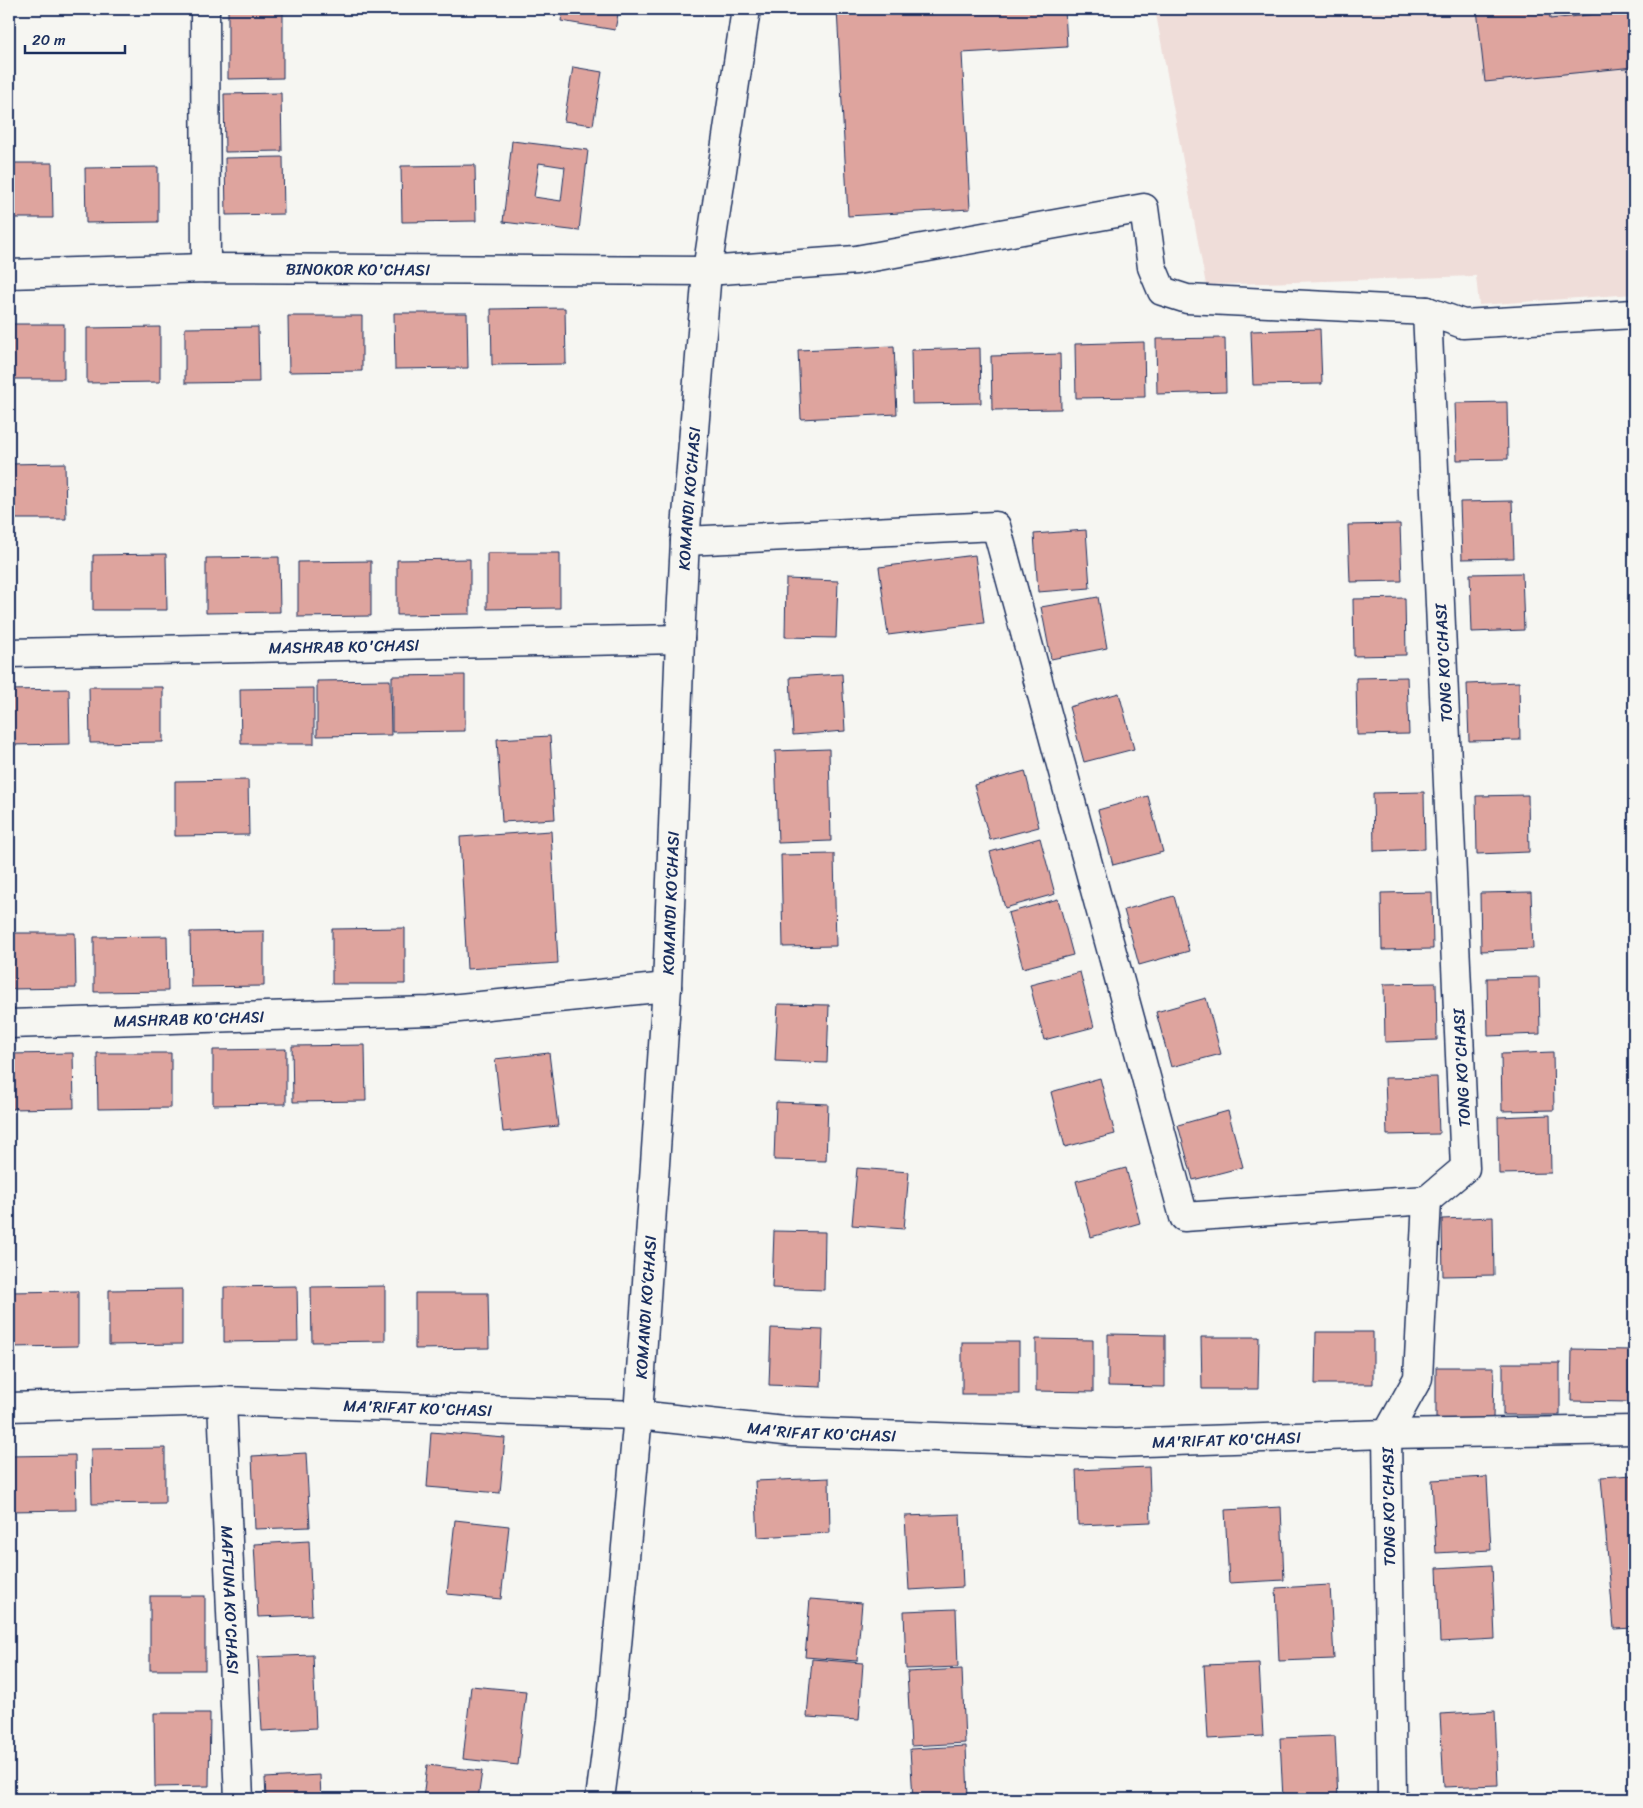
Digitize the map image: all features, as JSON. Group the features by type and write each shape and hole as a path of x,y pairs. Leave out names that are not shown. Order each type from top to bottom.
{"street":[{"path":"205,9 206,268"},
{"name":"KOMANDI KO‘CHASI","path":"600,1799 611,1712 638,1415 668,987 685,541 707,271 746,9"},
{"name":"BINOKOR KO'CHASI","path":"9,274 206,268 707,271 856,260 1144,208 1152,267 1162,291 1187,299 1428,312"},
{"path":"1428,312 1463,324 1634,314"},
{"name":"TONG KO'CHASI","path":"1392,1799 1388,1434 1418,1378 1427,1200 1465,1168 1428,312"},
{"path":"685,541 996,526 1184,1217 1427,1200"},
{"name":"MASHRAB KO'CHASI","path":"9,653 680,640"},
{"name":"MASHRAB KO'CHASI","path":"9,1024 430,1011 668,987"},
{"name":"MA'RIFAT KO'CHASI","path":"9,1407 222,1401 638,1415 793,1432 1116,1442 1388,1434 1634,1430"},
{"name":"MAFTUNA KO'CHASI","path":"222,1401 239,1799"}],"shaded area":[{"path":"1155,9 1634,9 1634,294 1479,305 1476,276 1206,285"}],"building":[{"path":"228,9 283,9 283,78 228,79"},
{"path":"563,9 619,9 615,30 561,21"},
{"path":"837,9 1065,9 1067,47 962,53 970,209 848,216"},
{"path":"1477,9 1549,9 1550,19 1634,10 1634,67 1485,82"},
{"path":"573,67 602,72 593,125 564,121"},
{"path":"281,93 282,151 225,152 224,94"},
{"path":"512,141 588,150 579,231 503,222","holes":["539,163 565,167 561,201 534,197"]},
{"path":"283,157 284,214 226,215 225,158"},
{"path":"9,163 52,163 53,218 9,218"},
{"path":"475,165 476,221 402,222 401,166"},
{"path":"158,167 158,222 86,223 85,168"},
{"path":"565,308 566,364 492,365 491,309"},
{"path":"394,313 467,313 468,368 395,369"},
{"path":"288,316 362,316 362,371 289,372"},
{"path":"9,324 64,324 64,379 9,379"},
{"path":"160,327 160,382 87,383 87,328"},
{"path":"258,327 259,382 185,383 185,328"},
{"path":"1320,329 1322,384 1253,385 1251,331"},
{"path":"1225,338 1226,392 1157,394 1156,339"},
{"path":"1144,342 1145,397 1076,398 1075,344"},
{"path":"894,346 897,414 801,419 798,350"},
{"path":"980,348 981,403 912,404 911,350"},
{"path":"1060,354 1061,409 992,410 991,356"},
{"path":"1507,402 1508,459 1457,460 1455,403"},
{"path":"65,463 66,519 9,519 9,464"},
{"path":"1512,501 1514,558 1462,559 1460,502"},
{"path":"1400,524 1402,581 1350,582 1348,525"},
{"path":"1086,530 1090,588 1038,592 1034,534"},
{"path":"487,553 560,553 560,608 487,609"},
{"path":"166,554 167,610 93,610 93,555"},
{"path":"975,555 984,623 888,635 879,567"},
{"path":"279,557 280,612 206,613 206,558"},
{"path":"470,559 470,614 397,615 397,560"},
{"path":"371,561 371,616 298,617 298,562"},
{"path":"1522,573 1524,630 1472,632 1470,574"},
{"path":"786,579 838,581 836,638 785,637"},
{"path":"1098,597 1107,648 1051,659 1041,607"},
{"path":"1405,598 1406,655 1354,656 1353,599"},
{"path":"842,674 845,731 793,735 790,677"},
{"path":"465,675 465,731 392,732 392,676"},
{"path":"1407,677 1409,734 1357,735 1356,678"},
{"path":"390,680 391,735 317,736 317,681"},
{"path":"1519,682 1520,740 1469,741 1467,684"},
{"path":"89,687 163,687 163,742 90,743"},
{"path":"314,688 314,744 241,744 240,689"},
{"path":"69,689 70,744 9,745 9,690"},
{"path":"1119,693 1134,749 1084,762 1069,707"},
{"path":"550,736 555,819 502,822 497,739"},
{"path":"829,749 831,841 778,843 775,751"},
{"path":"1025,771 1039,827 990,840 974,785"},
{"path":"248,780 249,835 175,836 175,781"},
{"path":"1424,792 1425,849 1374,851 1373,793"},
{"path":"1528,795 1529,852 1477,854 1476,796"},
{"path":"1148,796 1163,852 1113,865 1098,810"},
{"path":"551,831 558,963 467,969 460,837"},
{"path":"1040,838 1055,894 1005,908 990,852"},
{"path":"834,854 836,946 783,947 781,855"},
{"path":"1432,892 1433,949 1382,950 1381,893"},
{"path":"1531,892 1533,949 1481,951 1480,893"},
{"path":"1174,896 1189,951 1139,965 1124,910"},
{"path":"1058,899 1073,955 1023,968 1008,913"},
{"path":"405,928 405,984 332,984 332,929"},
{"path":"264,931 264,986 191,987 190,932"},
{"path":"9,933 75,933 76,988 9,989"},
{"path":"167,936 168,991 94,992 94,937"},
{"path":"1080,972 1094,1027 1044,1040 1030,985"},
{"path":"1539,977 1540,1034 1488,1036 1487,978"},
{"path":"1436,983 1437,1040 1385,1042 1384,984"},
{"path":"1206,998 1221,1054 1171,1067 1156,1012"},
{"path":"778,1004 829,1005 827,1063 775,1061"},
{"path":"365,1045 366,1101 293,1102 292,1046"},
{"path":"286,1049 286,1104 213,1105 213,1050"},
{"path":"1553,1052 1554,1110 1502,1111 1501,1054"},
{"path":"73,1053 74,1108 9,1109 9,1054"},
{"path":"97,1053 171,1053 171,1108 98,1109"},
{"path":"549,1053 558,1126 503,1132 495,1059"},
{"path":"1437,1077 1439,1134 1387,1135 1385,1078"},
{"path":"1100,1078 1115,1134 1065,1147 1051,1092"},
{"path":"776,1102 828,1104 826,1161 774,1160"},
{"path":"1228,1111 1243,1167 1193,1180 1178,1125"},
{"path":"1550,1115 1551,1173 1499,1174 1498,1117"},
{"path":"857,1168 909,1172 904,1229 852,1225"},
{"path":"1126,1168 1140,1223 1091,1237 1076,1181"},
{"path":"1493,1217 1494,1275 1443,1276 1442,1219"},
{"path":"774,1231 825,1232 824,1290 772,1288"},
{"path":"297,1286 298,1341 224,1342 224,1287"},
{"path":"385,1286 385,1341 312,1342 311,1287"},
{"path":"182,1289 182,1344 109,1345 109,1290"},
{"path":"78,1291 78,1346 9,1347 9,1292"},
{"path":"415,1293 488,1293 489,1348 415,1349"},
{"path":"771,1328 823,1330 821,1387 769,1385"},
{"path":"1316,1332 1373,1332 1373,1384 1315,1384"},
{"path":"1108,1334 1165,1335 1165,1387 1108,1386"},
{"path":"1201,1337 1259,1337 1258,1389 1202,1389"},
{"path":"1036,1339 1093,1340 1093,1392 1036,1391"},
{"path":"962,1342 1019,1342 1019,1394 962,1394"},
{"path":"1572,1349 1629,1350 1629,1402 1571,1401"},
{"path":"1503,1363 1560,1363 1560,1415 1503,1415"},
{"path":"1436,1367 1494,1367 1493,1419 1436,1419"},
{"path":"431,1432 505,1438 500,1493 427,1487"},
{"path":"165,1448 165,1503 92,1504 91,1449"},
{"path":"306,1453 310,1527 255,1529 252,1456"},
{"path":"75,1455 76,1510 9,1511 9,1456"},
{"path":"1149,1467 1151,1522 1078,1525 1076,1470"},
{"path":"1634,1475 1634,1628 1614,1629 1601,1477"},
{"path":"1487,1477 1491,1550 1436,1553 1432,1480"},
{"path":"829,1478 830,1533 758,1537 755,1481"},
{"path":"1281,1507 1284,1580 1229,1583 1225,1510"},
{"path":"960,1514 963,1587 909,1590 905,1516"},
{"path":"455,1520 509,1526 501,1599 447,1594"},
{"path":"309,1541 312,1615 258,1617 254,1544"},
{"path":"1492,1565 1495,1639 1440,1642 1437,1568"},
{"path":"1330,1585 1334,1659 1279,1661 1276,1588"},
{"path":"150,1596 205,1596 205,1670 150,1670"},
{"path":"810,1599 862,1603 857,1661 805,1657"},
{"path":"956,1609 958,1667 906,1669 904,1611"},
{"path":"313,1655 316,1728 262,1731 258,1657"},
{"path":"812,1659 863,1663 859,1720 807,1717"},
{"path":"1259,1663 1263,1736 1208,1739 1204,1665"},
{"path":"962,1669 965,1743 911,1746 907,1672"},
{"path":"471,1686 526,1691 518,1765 463,1759"},
{"path":"1495,1711 1498,1785 1444,1787 1440,1714"},
{"path":"154,1713 210,1713 209,1786 155,1787"},
{"path":"1335,1736 1338,1799 1283,1799 1280,1738"},
{"path":"966,1746 968,1799 913,1799 910,1749"},
{"path":"427,1765 482,1771 478,1799 423,1799"},
{"path":"320,1775 321,1799 266,1799 265,1778"}]}
